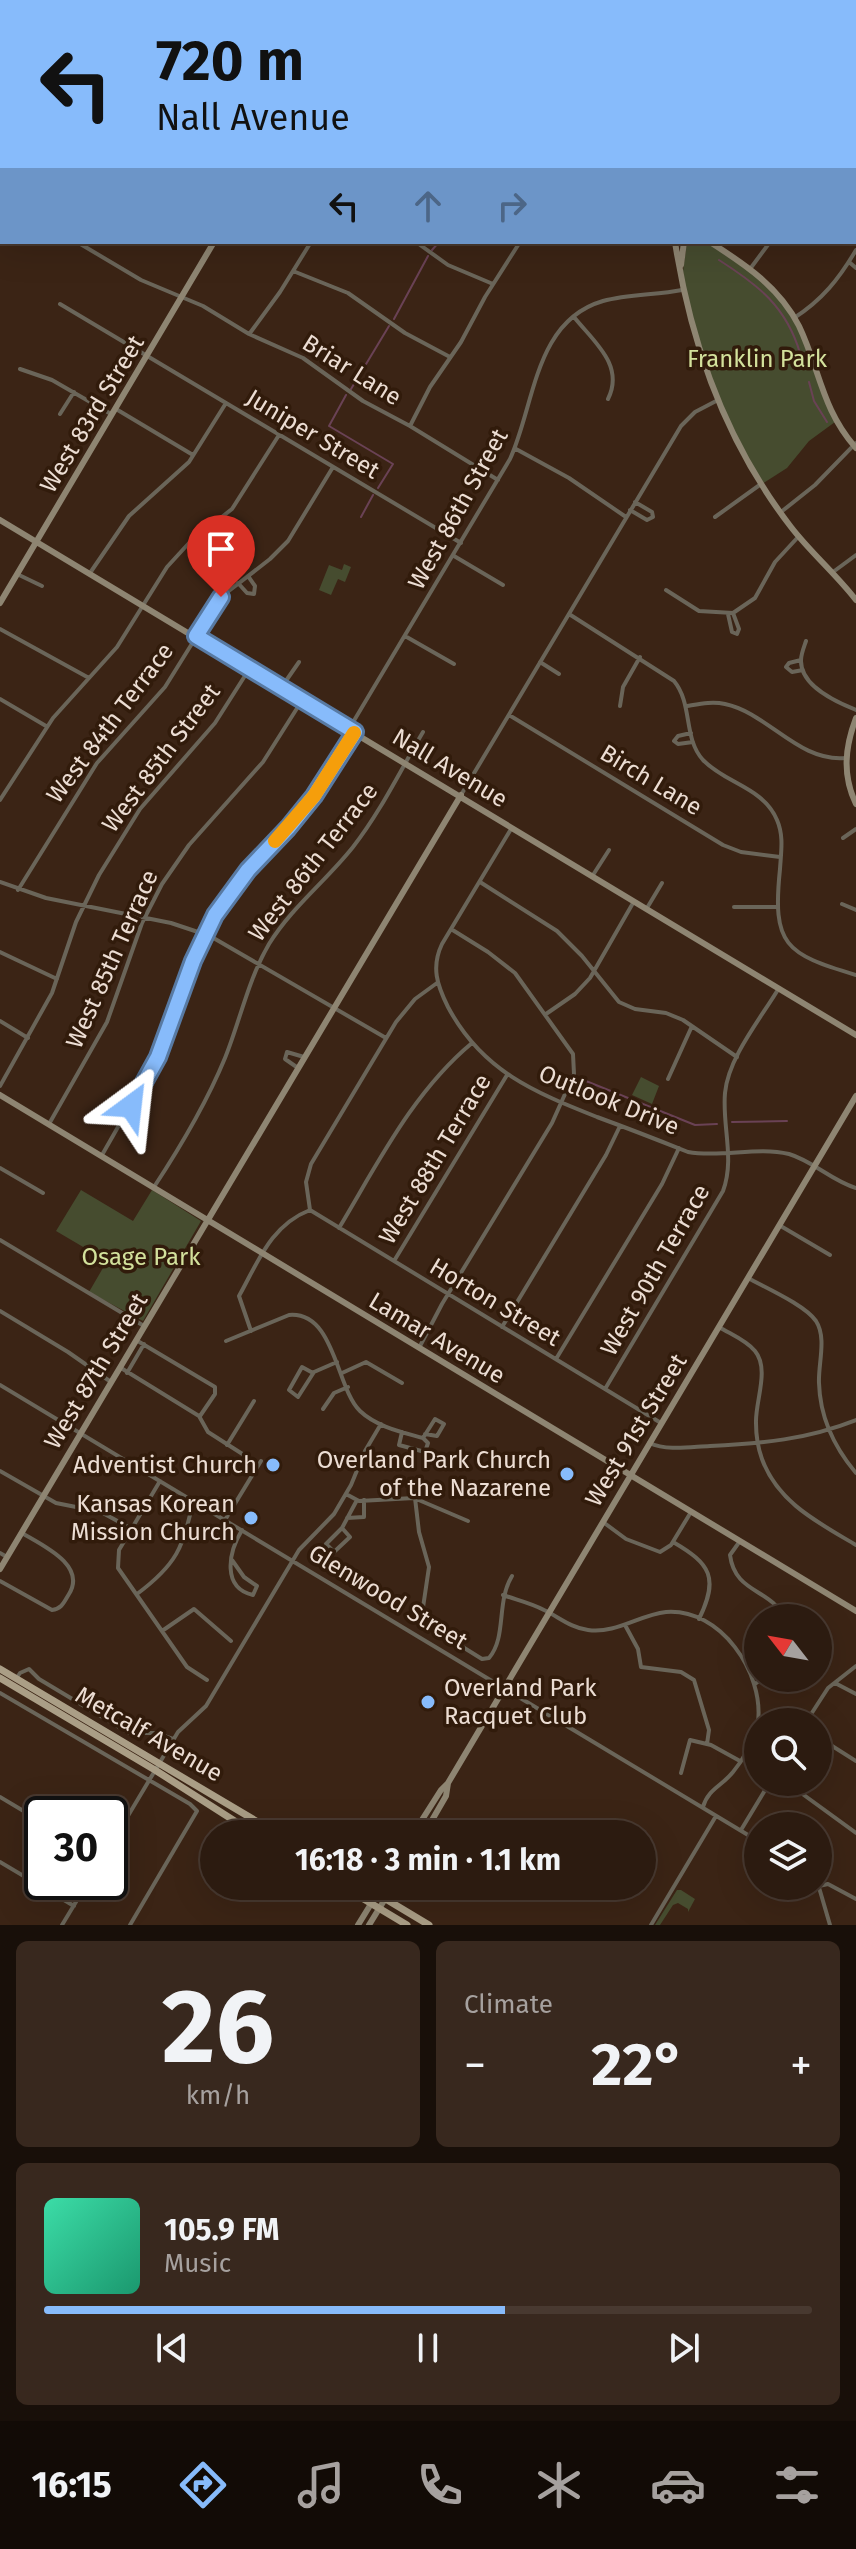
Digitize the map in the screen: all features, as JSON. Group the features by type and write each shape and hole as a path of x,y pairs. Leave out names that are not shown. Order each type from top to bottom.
{"main road":[{"name":"Metcalf Avenue","path":"0,1669 157,1767 235,1820"},
{"name":"Metcalf Avenue","path":"0,1678 253,1820"},
{"path":"366,1900 407,1925"},
{"path":"392,1900 429,1925"}],"street":[{"name":"Briar Lane","path":"80,244 141,280 216,313 249,334 303,358 363,401 410,426 498,481"},
{"name":"West 83rd Street","path":"0,603 213,244"},
{"path":"249,334 310,244"},
{"path":"419,244 448,265 493,284"},
{"path":"410,426 430,387 519,244"},
{"path":"675,244 682,290 698,346 718,400 740,446 761,484 799,536 856,600"},
{"path":"680,273 684,244"},
{"path":"713,244 773,288 794,318 835,422 855,446 815,485 781,512"},
{"path":"750,269 769,244"},
{"path":"794,318 824,296 856,250"},
{"path":"849,262 856,268"},
{"path":"293,271 348,293 405,333 450,357"},
{"name":"West 86th Street","path":"101,1156 158,1057 205,934 235,886 314,796 498,481 515,449 546,352 561,329 574,317 603,301 682,290"},
{"name":"Juniper Street","path":"60,304 461,543"},
{"path":"574,317 610,364 614,379 608,399"},
{"path":"20,369 52,380 194,455"},
{"path":"60,414 74,392"},
{"name":"West 87th Street","path":"0,1569 4,1555 22,1533 681,426 695,412 718,400"},
{"path":"90,573 129,516 177,475 194,455 226,403"},
{"path":"0,800 47,727 117,647 176,556 223,517 241,497 279,435"},
{"path":"515,449 569,478 626,517"},
{"name":"West 84th Terrace","path":"18,890 89,773 165,687 217,602 288,541 333,467"},
{"path":"715,517 761,484"},
{"path":"630,510 648,520 653,517 652,512 635,502"},
{"name":"Nall Avenue","path":"0,520 856,1035"},
{"path":"666,590 699,611 731,613 755,598 775,562 799,536"},
{"path":"831,573 856,555"},
{"path":"454,556 503,585"},
{"path":"17,574 42,586"},
{"name":"West 84th Terrace","path":"238,583 253,595 256,588 247,576"},
{"path":"569,614 640,657 674,681 682,691 693,742 707,763 754,792 771,809 782,836 776,907 782,931 800,954 822,965 856,975"},
{"path":"0,629 90,679"},
{"path":"405,636 454,664"},
{"path":"806,641 801,660 803,670 818,689 856,710"},
{"path":"620,706 623,687 640,657"},
{"path":"801,660 786,667 792,672 803,670"},
{"path":"281,688 299,662"},
{"path":"540,662 559,674"},
{"name":"West 85th Street","path":"0,1086 57,979 83,906 99,875 140,809 215,723 249,669"},
{"path":"0,699 47,727"},
{"name":"West 85th Terrace","path":"49,1125 107,1022 145,918 177,861 263,762 302,700"},
{"path":"687,706 708,703 729,705 814,753 845,758"},
{"name":"Birch Lane","path":"509,715 723,845 741,852 781,857"},
{"path":"856,718 845,758 848,782 856,804"},
{"name":"West 86th Terrace","path":"154,1188 215,1082 259,963 291,914 353,847 382,806 423,732"},
{"path":"691,733 678,736 674,741 678,744 693,742"},
{"path":"251,1331 239,1296 281,1227 310,1210 306,1182 311,1164 386,1038 407,1008 437,983 437,960 451,929 513,826"},
{"path":"843,838 856,829"},
{"path":"593,875 609,850"},
{"path":"0,882 18,890 205,934 386,1038"},
{"path":"480,882 557,931 615,999 626,1006 666,1013 692,1026 737,1057"},
{"path":"647,908 662,883"},
{"path":"546,1014 575,994 594,972 635,901"},
{"path":"842,904 856,910"},
{"path":"734,907 776,907"},
{"path":"419,1348 562,1103 575,1067 573,1054 524,984 507,966 451,929"},
{"path":"0,952 57,979"},
{"name":"Outlook Drive","path":"437,983 454,1019 472,1043 507,1075 530,1090 679,1148 697,1153 780,1153 799,1158 856,1188"},
{"name":"West 90th Terrace","path":"605,1389 723,1191 728,1175 725,1092 728,1077 779,988"},
{"path":"0,1021 28,1038"},
{"path":"668,1079 692,1026"},
{"path":"339,1229 416,1103 446,1066 472,1043"},
{"name":"West 87th Street","path":"298,1068 285,1059 287,1052 304,1057"},
{"name":"West 88th Terrace","path":"393,1262 507,1075"},
{"name":"Lamar Avenue","path":"0,1095 856,1611"},
{"name":"West 91st Street","path":"422,1820 438,1793 448,1783 856,1096"},
{"path":"502,1327 606,1155 620,1126"},
{"path":"556,1359 662,1184 679,1148"},
{"path":"0,1168 43,1193"},
{"name":"Horton Street","path":"310,1210 661,1423"},
{"path":"779,1225 830,1255"},
{"path":"0,1240 144,1326"},
{"path":"748,1278 807,1312 817,1322 821,1338 820,1394 828,1430 856,1473"},
{"path":"0,1311 111,1382"},
{"path":"226,1341 289,1315 298,1315 322,1331 358,1408 381,1424 402,1432 424,1436 437,1436 444,1424 435,1419 424,1436"},
{"path":"719,1327 751,1347 759,1357 762,1369 756,1412 758,1443 766,1467 788,1500 856,1545"},
{"path":"136,1340 215,1387 215,1394 199,1416"},
{"path":"127,1373 144,1344"},
{"path":"313,1373 302,1367 289,1390 298,1397 313,1373 337,1362"},
{"path":"342,1373 366,1362 402,1383"},
{"path":"119,1368 199,1416 208,1432 244,1455"},
{"name":"Glenwood Street","path":"0,1385 744,1832"},
{"path":"323,1409 334,1393 348,1387"},
{"path":"227,1445 254,1401"},
{"path":"649,1443 667,1449 758,1443 800,1438 856,1420"},
{"path":"128,1815 173,1739 206,1706 302,1547 331,1518 381,1424"},
{"path":"402,1432 399,1445 425,1452 428,1443 424,1436"},
{"path":"225,1520 261,1461"},
{"path":"0,1471 63,1505 101,1512 132,1529"},
{"path":"160,1481 119,1551 117,1563 187,1667 207,1680"},
{"path":"413,1481 419,1532 429,1569 420,1619 484,1659 491,1656 498,1642 503,1595 512,1576"},
{"path":"346,1494 357,1500 414,1498 468,1521"},
{"path":"342,1528 350,1537 334,1552 326,1544 342,1528 357,1500"},
{"path":"347,1518 364,1517 364,1500"},
{"path":"136,1594 162,1574 176,1557 185,1539 193,1501"},
{"path":"603,1522 626,1539 653,1551 666,1549 673,1542 691,1512"},
{"path":"232,1560 244,1577 257,1586 253,1595 240,1589 231,1579 232,1560 235,1541 242,1530"},
{"path":"0,1581 52,1610 59,1609 75,1582 65,1562 22,1533"},
{"path":"740,1541 730,1555 733,1571 747,1587 773,1604"},
{"path":"673,1542 702,1560 708,1571 709,1597 699,1619"},
{"path":"503,1595 549,1613 572,1626 591,1631 625,1625 665,1612 683,1613 714,1628 744,1660"},
{"path":"162,1631 194,1609 231,1641"},
{"path":"625,1625 638,1649 641,1667 681,1672 694,1680 709,1730 707,1744"},
{"path":"454,1658 462,1647"},
{"path":"814,1708 820,1698 856,1666"},
{"path":"16,1679 29,1669 39,1679 129,1733 162,1734 173,1739"},
{"path":"835,1683 856,1694"},
{"path":"0,1693 190,1804 197,1811 130,1925"},
{"path":"681,1773 690,1740 707,1744 740,1761"},
{"path":"832,1746 856,1761"},
{"path":"703,1807 710,1792 733,1773 744,1753"},
{"name":"West 91st Street","path":"432,1820 446,1796 448,1783"},
{"path":"427,1820 440,1797 438,1793"},
{"path":"741,1830 762,1796"},
{"path":"805,1796 856,1833"},
{"path":"0,1797 24,1811"},
{"path":"651,1925 716,1816"},
{"path":"0,1862 74,1906"},
{"path":"832,1886 856,1899"},
{"path":"62,1925 78,1900"},
{"path":"358,1925 374,1900"},
{"path":"369,1925 380,1900"},
{"path":"823,1900 830,1925"}],"green space":[{"name":"Franklin Park","path":"687,244 713,244 763,279 794,318 835,422 809,441 787,468 762,484 726,418 687,307 683,271"},
{"path":"344,564 351,567 345,582 338,579 331,595 319,590 329,565 342,570"},
{"path":"641,1077 659,1086 652,1104 632,1095"},
{"name":"Osage Park","path":"81,1190 133,1221 152,1190 201,1221 143,1321 89,1292 107,1261 56,1231"},
{"path":"677,1890 695,1899 688,1912 678,1903 673,1905 660,1925 655,1925"}],"waterway":[{"path":"432,250 437,244"},
{"path":"394,319 428,256"},
{"path":"719,260 769,298 787,322 800,353"},
{"path":"351,389 389,326"},
{"path":"809,382 814,401 827,422"},
{"path":"346,395 329,426 393,464 378,488"},
{"path":"361,517 373,495"},
{"path":"581,1079 695,1125 717,1124"},
{"path":"732,1122 787,1121"}],"slow traffic":[{"path":"275,841 314,796 354,733"}],"place":[{"name":"Adventist Church","path":"273,1465"},
{"name":"Overland Park Church of the Nazarene","path":"567,1474"},
{"name":"Kansas Korean Mission Church","path":"251,1518"},
{"name":"Overland Park Racquet Club","path":"428,1702"}],"route":[{"path":"131,1106 158,1057 201,941 215,915 248,870 314,796 355,732 196,636 221,597"}]}
